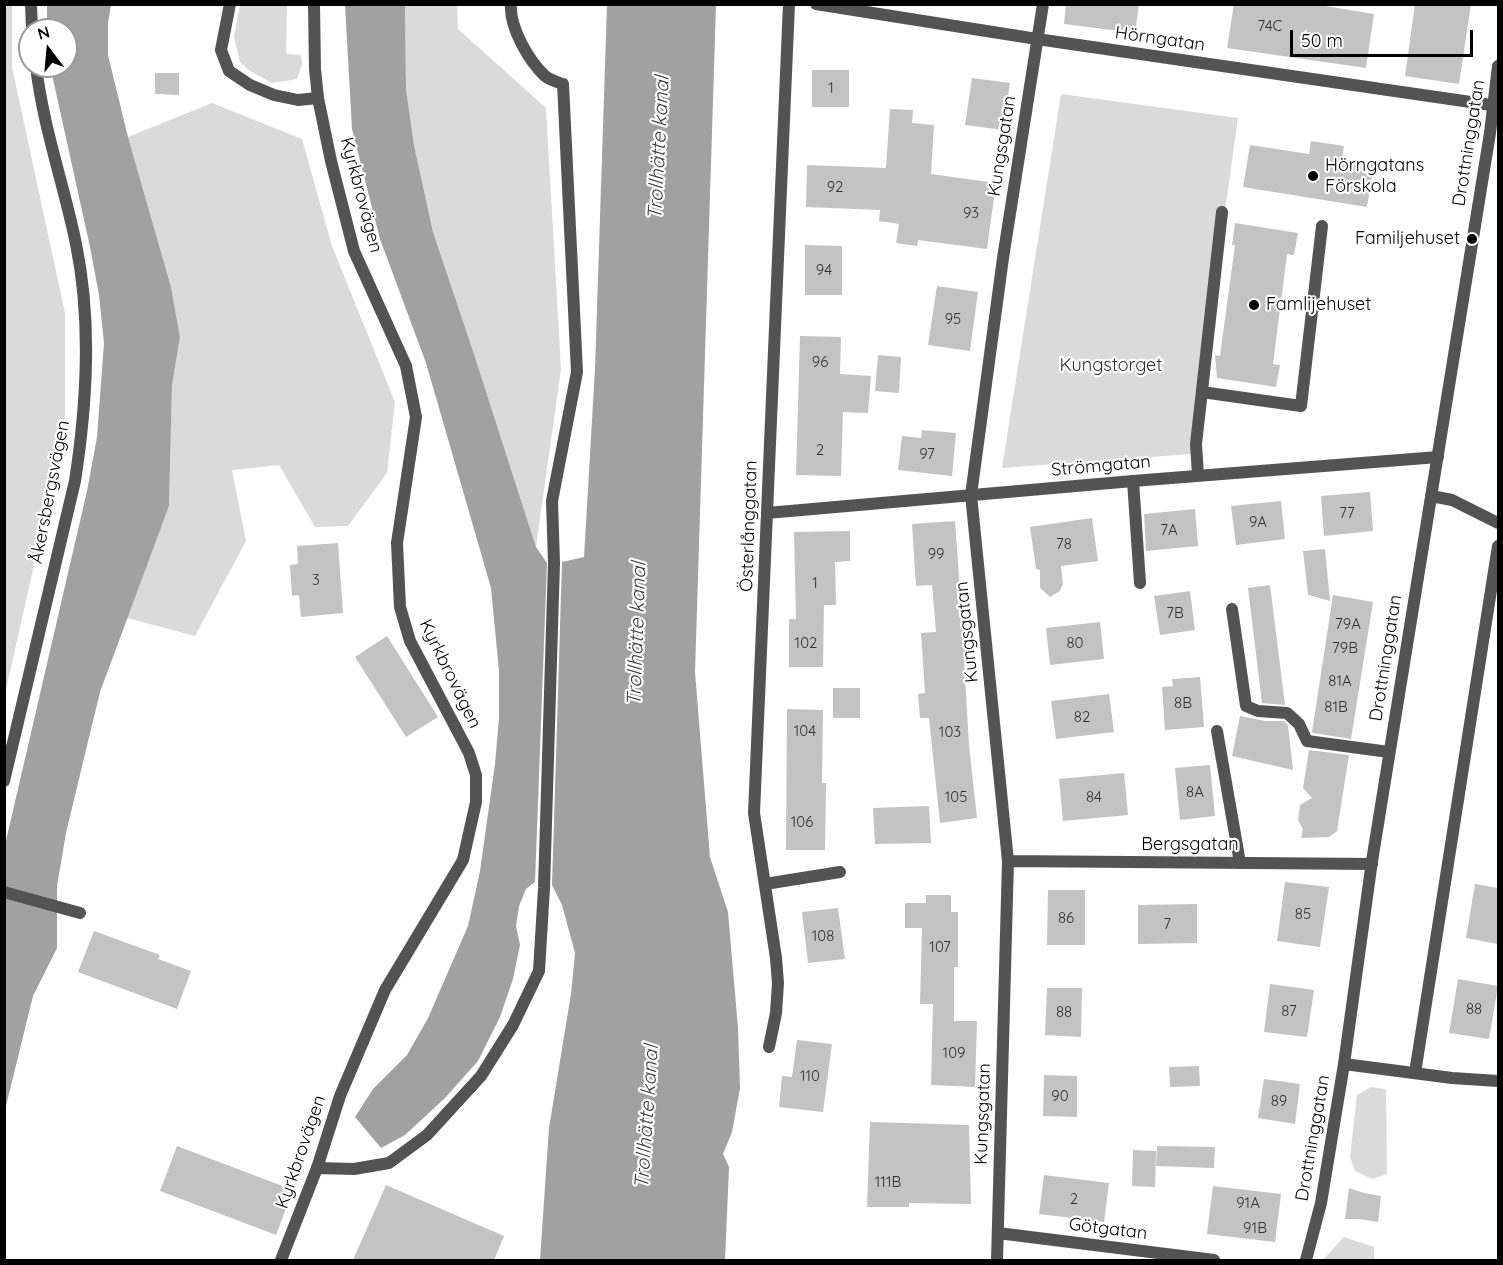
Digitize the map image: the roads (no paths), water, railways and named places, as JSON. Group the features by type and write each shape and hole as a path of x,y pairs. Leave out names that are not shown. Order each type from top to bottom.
{"street":[{"path":"230,4 220,50 229,71 250,85 274,95 298,100 318,98"},
{"name":"Kyrkbrovägen","path":"281,1260 317,1168 340,1096 385,990 463,860 476,802 476,775 469,753 410,641 400,607 397,543 416,417 406,366 354,251 331,161 318,98 314,4"},
{"path":"317,1168 354,1169 389,1163 427,1135 481,1076 513,1025 539,971 544,888 553,586 552,501 577,372 563,84 546,77 528,52 515,32 511,4"},
{"name":"Österlånggatan","path":"769,1047 776,1013 778,983 754,813 789,4"},
{"name":"Hörngatan","path":"816,4 1037,39 1496,106"},
{"name":"Kungsgatan","path":"998,1260 1008,861 971,495 1003,258 1043,4"},
{"name":"Drottninggatan","path":"1308,1259 1344,1064 1389,752 1496,106 1498,66"},
{"name":"Åkersbergsvägen","path":"4,781 75,481 83,431 86,375 85,302 76,245 46,124 38,78"},
{"path":"1198,476 1196,444 1222,212"},
{"path":"1202,392 1301,406 1322,226"},
{"name":"Strömgatan","path":"768,513 1133,480 1438,457"},
{"path":"1133,480 1140,583"},
{"path":"1431,496 1452,500 1498,523"},
{"path":"1415,1073 1498,546"},
{"path":"1232,609 1246,706 1258,711 1287,713 1299,724 1307,741 1389,752"},
{"path":"1217,731 1240,863"},
{"name":"Bergsgatan","path":"1008,861 1372,864"},
{"path":"765,884 840,872"},
{"path":"4,892 80,913"},
{"path":"1344,1064 1498,1081"},
{"name":"Götgatan","path":"998,1233 1214,1260"}],"water":[{"path":"47,5 111,5 108,23 108,55 128,137 171,287 180,337 172,385 169,506 100,692 66,833 57,886 57,948 33,996 5,1110 5,845 87,491 97,437 104,343 99,295 90,247 53,78 78,78 78,18 47,18"},
{"path":"345,5 405,5 406,89 414,145 433,232 536,547 547,563 535,882 526,889 519,906 516,926 520,945 513,979 500,1017 478,1061 444,1099 405,1135 381,1148 355,1117 373,1089 407,1055 428,1018 468,926 480,871 495,764 499,718 499,671 491,588 426,363 380,239 352,129"},
{"name":"Trollhätte kanal","path":"607,5 716,5 695,672 710,857 728,912 738,1028 740,1088 732,1132 723,1154 729,1167 725,1260 540,1260 549,1128 571,994 575,953 562,905 552,885 562,562 584,557 595,369"}],"place":[{"name":"Hörngatans Förskola","path":"1313,176"},
{"name":"Familjehuset","path":"1472,239"},
{"name":"Famlijehuset","path":"1254,305"}],"park label":[{"name":"Kungstorget","path":"1111,366"}]}
